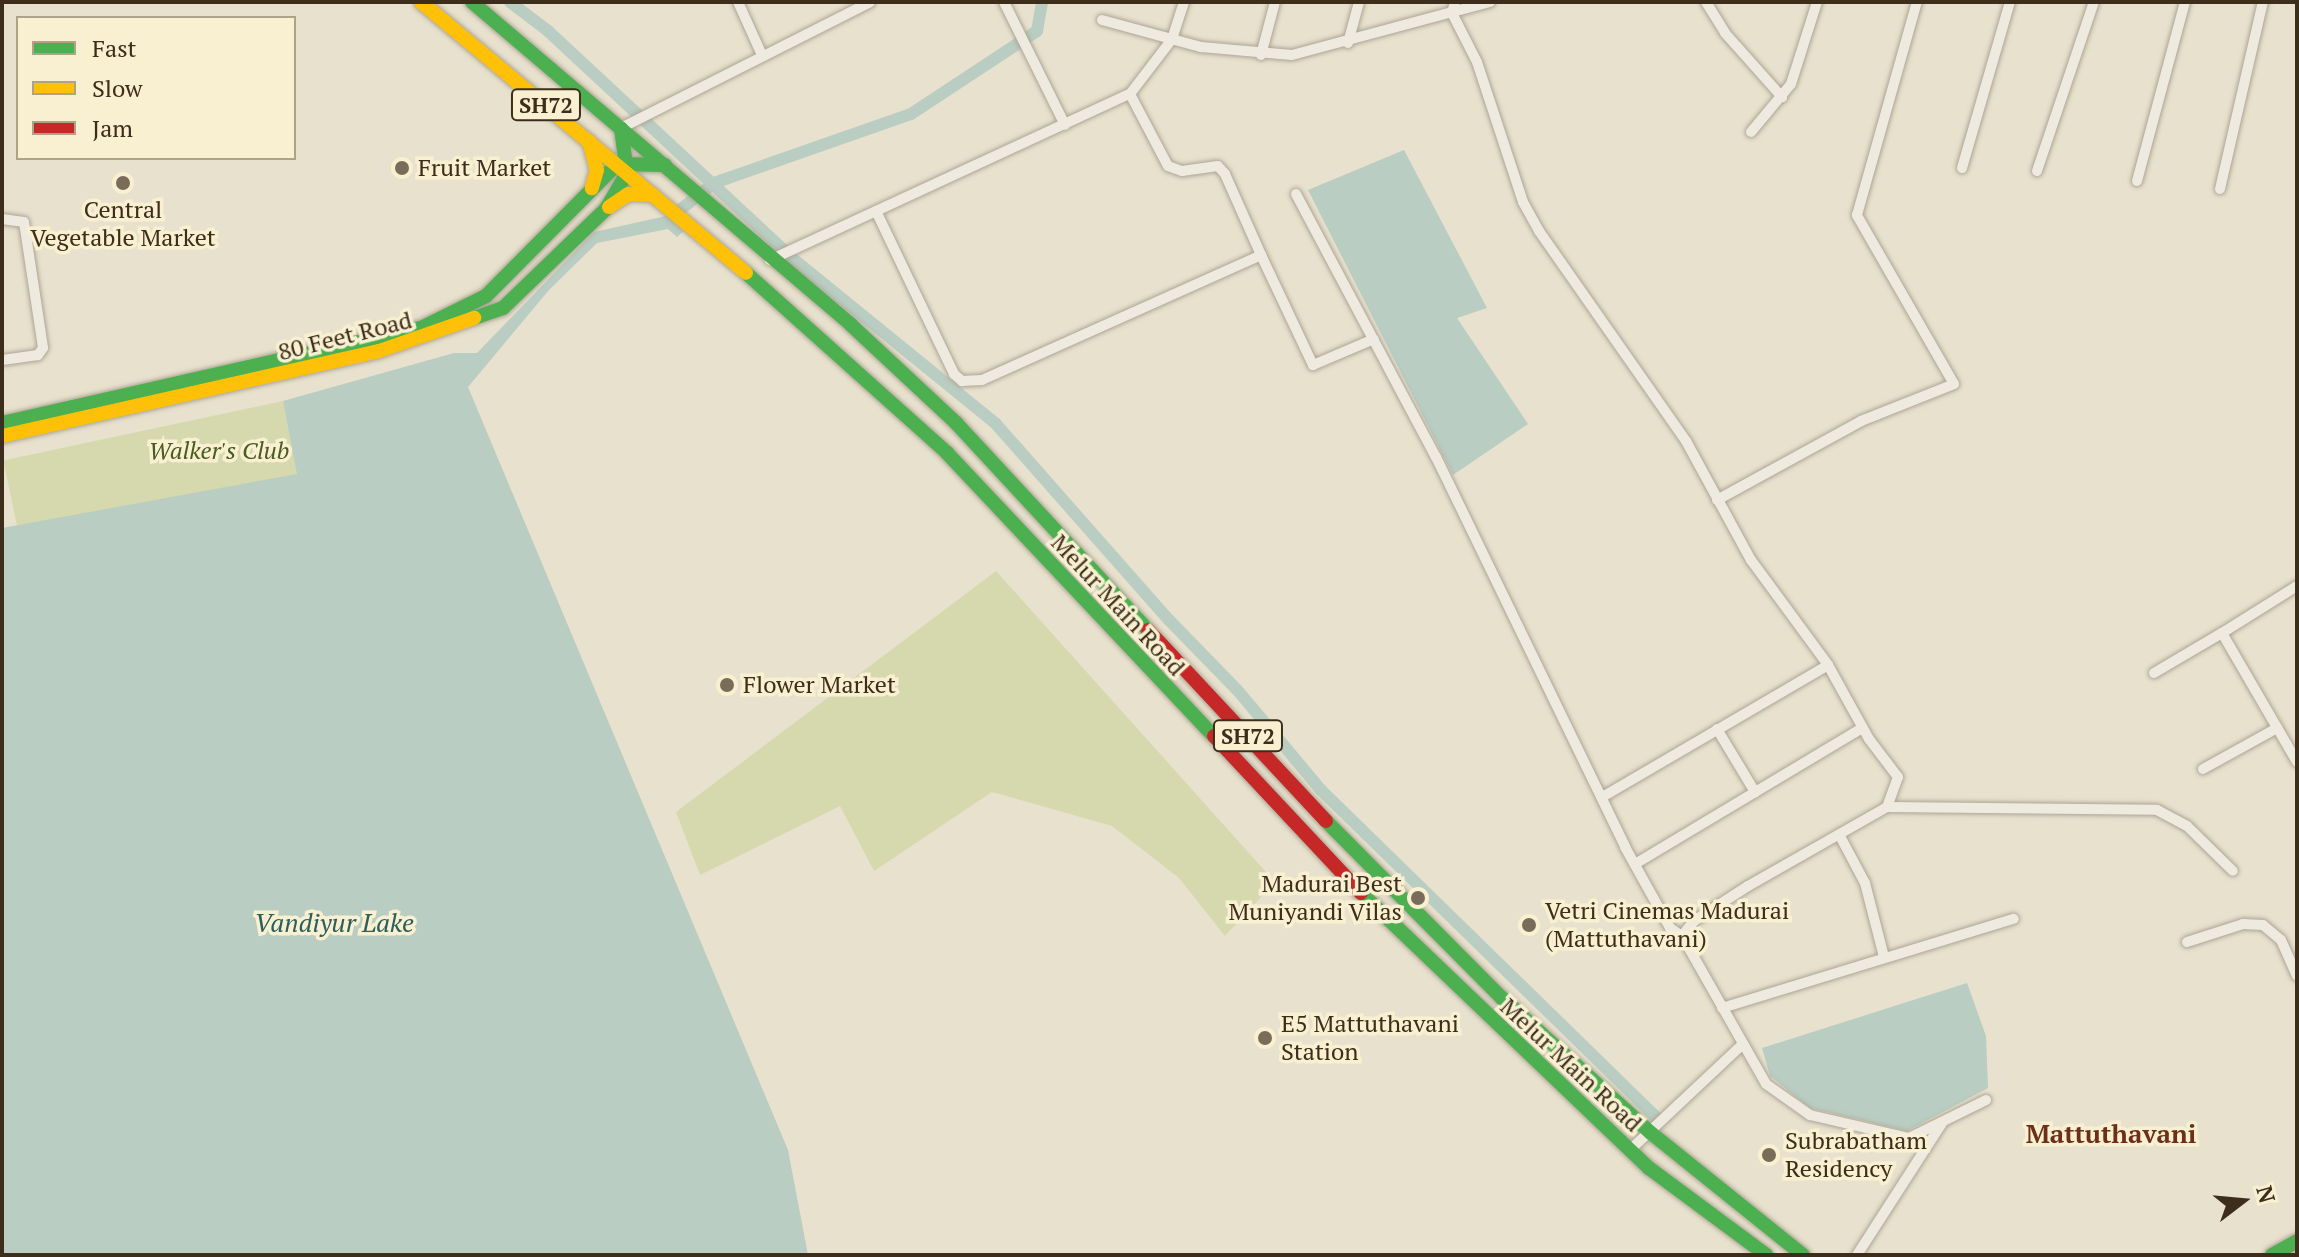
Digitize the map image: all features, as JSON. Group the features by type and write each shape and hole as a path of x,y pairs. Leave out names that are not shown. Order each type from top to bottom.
{"main road":[{"name":"Melur Main Road","path":"421,2 623,166 947,453 1389,925 1630,1150 1766,1255"},
{"name":"Melur Main Road","path":"472,2 625,124 688,186 770,260 851,325 1000,465 1318,813 1502,998 1651,1133 1803,1255"},
{"path":"625,124 623,166 665,165"},
{"path":"589,141 597,170 591,193"},
{"name":"80 Feet Road","path":"2,423 423,327 486,296 591,193 623,166"},
{"name":"80 Feet Road","path":"2,436 184,399 435,335 503,308 606,209 623,166"},
{"path":"606,209 628,194 653,195"},
{"path":"2272,1255 2297,1241"}],"street":[{"path":"738,2 761,53"},
{"path":"625,124 761,53 870,2"},
{"path":"1004,2 1065,125"},
{"path":"770,260 787,248 876,211 1130,94 1172,39 1184,2"},
{"path":"1261,55 1275,2"},
{"path":"1348,43 1359,2"},
{"path":"1102,20 1172,39 1261,55 1348,43 1454,8 1490,2"},
{"path":"1751,132 1782,97 1803,58 1817,2"},
{"path":"1717,500 1861,421 1954,384 1857,215 1917,2"},
{"path":"1962,168 2010,2"},
{"path":"2037,171 2094,2"},
{"path":"2137,181 2185,2"},
{"path":"2220,189 2263,2"},
{"path":"1707,3 1725,33 1782,97"},
{"path":"1454,8 1477,62 1523,202 1613,342 1686,441 1751,560 1828,665 1862,728 1898,777 1887,807"},
{"path":"1130,94 1168,166 1182,171 1218,166 1225,174 1313,365 1374,339"},
{"path":"1296,194 1374,339 1554,693 1576,751 1604,796 1635,864 1670,928 1682,936 1766,1084 1810,1115 1909,1138 1986,1100"},
{"path":"876,211 954,374 971,383 1261,255"},
{"path":"2,219 24,222 43,348 38,355 2,360"},
{"path":"2154,673 2297,586"},
{"path":"2222,633 2297,762"},
{"path":"1604,796 1828,665"},
{"path":"1635,864 1862,728"},
{"path":"2203,769 2277,728"},
{"path":"1717,729 1755,792"},
{"path":"1682,936 1694,921 1748,886 1887,807 2157,810 2180,820 2233,871"},
{"path":"1840,836 1865,883 1884,957"},
{"path":"1722,1008 2014,919"},
{"path":"2187,942 2243,924 2263,925 2281,940 2297,976"},
{"path":"1630,1150 1743,1044"},
{"path":"1857,1255 1943,1121"}],"green space":[{"name":"Walker's Club","path":"283,401 299,474 19,534 3,460"},
{"path":"996,571 1275,882 1225,936 1179,878 1112,826 992,792 874,871 840,806 700,875 676,812"}],"water":[{"path":"1404,150 1487,308 1457,318 1528,424 1453,475 1308,190"},
{"name":"Vandiyur Lake","path":"666,216 684,231 677,237 668,229 597,243 549,290 468,387 788,1150 808,1255 2,1255 2,528 297,474 283,401 454,353 477,353 594,232"},
{"path":"1967,983 1986,1036 1988,1088 1907,1131 1810,1108 1770,1076 1762,1048"}],"waterway":[{"path":"510,2 548,31 792,258 996,424 1169,620 1239,692 1321,790 1658,1119"},
{"path":"671,217 714,183 911,114 1037,31 1042,2"}],"traffic: fast":[{"path":"472,2 851,325 956,423 1148,630"},
{"path":"474,318 503,308 606,209 627,173 621,128"},
{"path":"2,423 423,327 486,296 617,164 665,165"},
{"path":"746,273 947,453 1214,736"},
{"path":"1326,821 1502,998 1651,1133 1803,1255"},
{"path":"1361,893 1649,1168 1766,1255"},
{"path":"2272,1255 2297,1241"}],"traffic: slow":[{"path":"421,2 746,273"},
{"path":"589,141 597,170 592,188"},
{"path":"609,207 628,194 653,195"},
{"path":"2,436 379,351 474,318"}],"traffic: jam":[{"path":"1148,630 1326,821"},
{"path":"1214,736 1361,893"}],"place":[{"name":"Fruit Market","path":"402,168"},
{"name":"Central Vegetable Market","path":"123,183"},
{"name":"Flower Market","path":"727,685"},
{"name":"Madurai Best Muniyandi Vilas","path":"1418,898"},
{"name":"Vetri Cinemas Madurai (Mattuthavani)","path":"1529,925"},
{"name":"E5 Mattuthavani Station","path":"1265,1038"},
{"name":"Subrabatham Residency","path":"1769,1155"}],"district":[{"name":"Mattuthavani","path":"2111,1134"}]}
